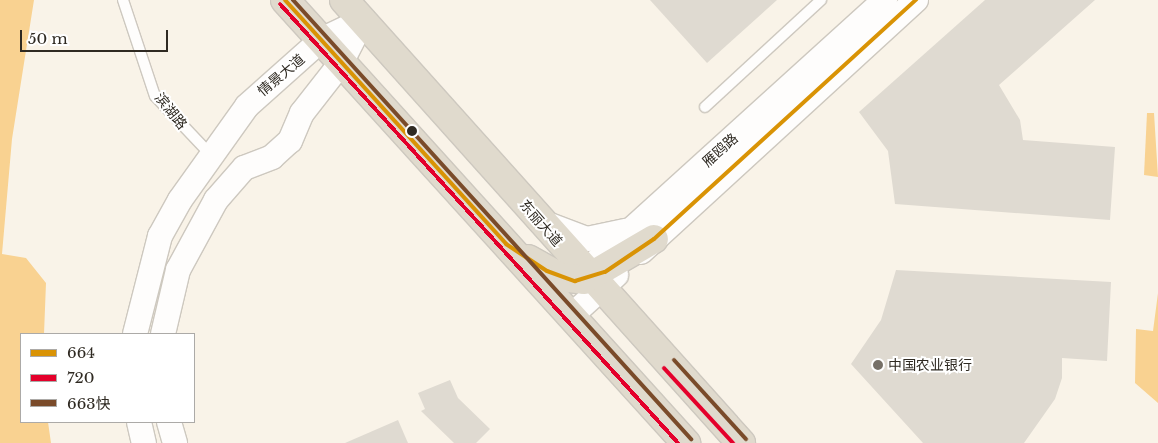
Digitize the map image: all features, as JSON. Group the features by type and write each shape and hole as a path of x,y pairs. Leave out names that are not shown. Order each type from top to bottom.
{"highway":[{"path":"285,0 686,443"},
{"name":"东丽大道","path":"344,0 535,216 588,280 741,443"},
{"path":"506,244 547,270 588,280 646,232"}],"street":[{"name":"雁鸥路","path":"646,232 886,0"},
{"name":"雁鸥路","path":"646,232 916,0"},
{"name":"情景大道","path":"135,333 160,236 180,200 263,88 321,40 363,20"},
{"path":"164,333 178,270 216,200 244,168 272,157 290,141 321,83 341,62 363,20"},
{"path":"535,216 562,232 587,239 646,232"},
{"path":"563,308 588,280"},
{"path":"139,423 144,443"},
{"path":"170,423 174,443"}],"lane":[{"name":"滨湖路","path":"123,0 155,96 213,157"},
{"path":"705,107 821,0"}],"shaded area":[{"path":"0,0 34,0 12,139 2,254 26,258 46,283 44,333 20,333 20,423 48,423 51,443 0,443"},
{"path":"1147,113 1154,113 1158,177 1144,175"},
{"path":"1158,293 1158,403 1135,383 1136,329 1153,331"}],"building":[{"path":"650,0 777,0 707,63"},
{"path":"985,0 1095,0 999,85 1020,120 1023,140 1115,147 1110,220 895,204 888,151 859,112"},
{"path":"896,270 1111,282 1107,361 1062,358 1062,378 1055,399 1024,443 923,443 851,364 881,320"},
{"path":"450,380 458,398 490,429 476,443 454,443 421,411 425,409 418,393"},
{"path":"398,420 408,443 345,443"}],"transit line":[{"name":"664","path":"285,0 506,244 547,271 575,281 605,272 654,239 916,0"},
{"name":"663快","path":"293,0 691,439"},
{"name":"720","path":"280,4 678,443"},
{"name":"663快","path":"674,360 746,439"},
{"name":"720","path":"664,368 733,443"}],"place":[{"name":"中国农业银行","path":"878,365"}]}
